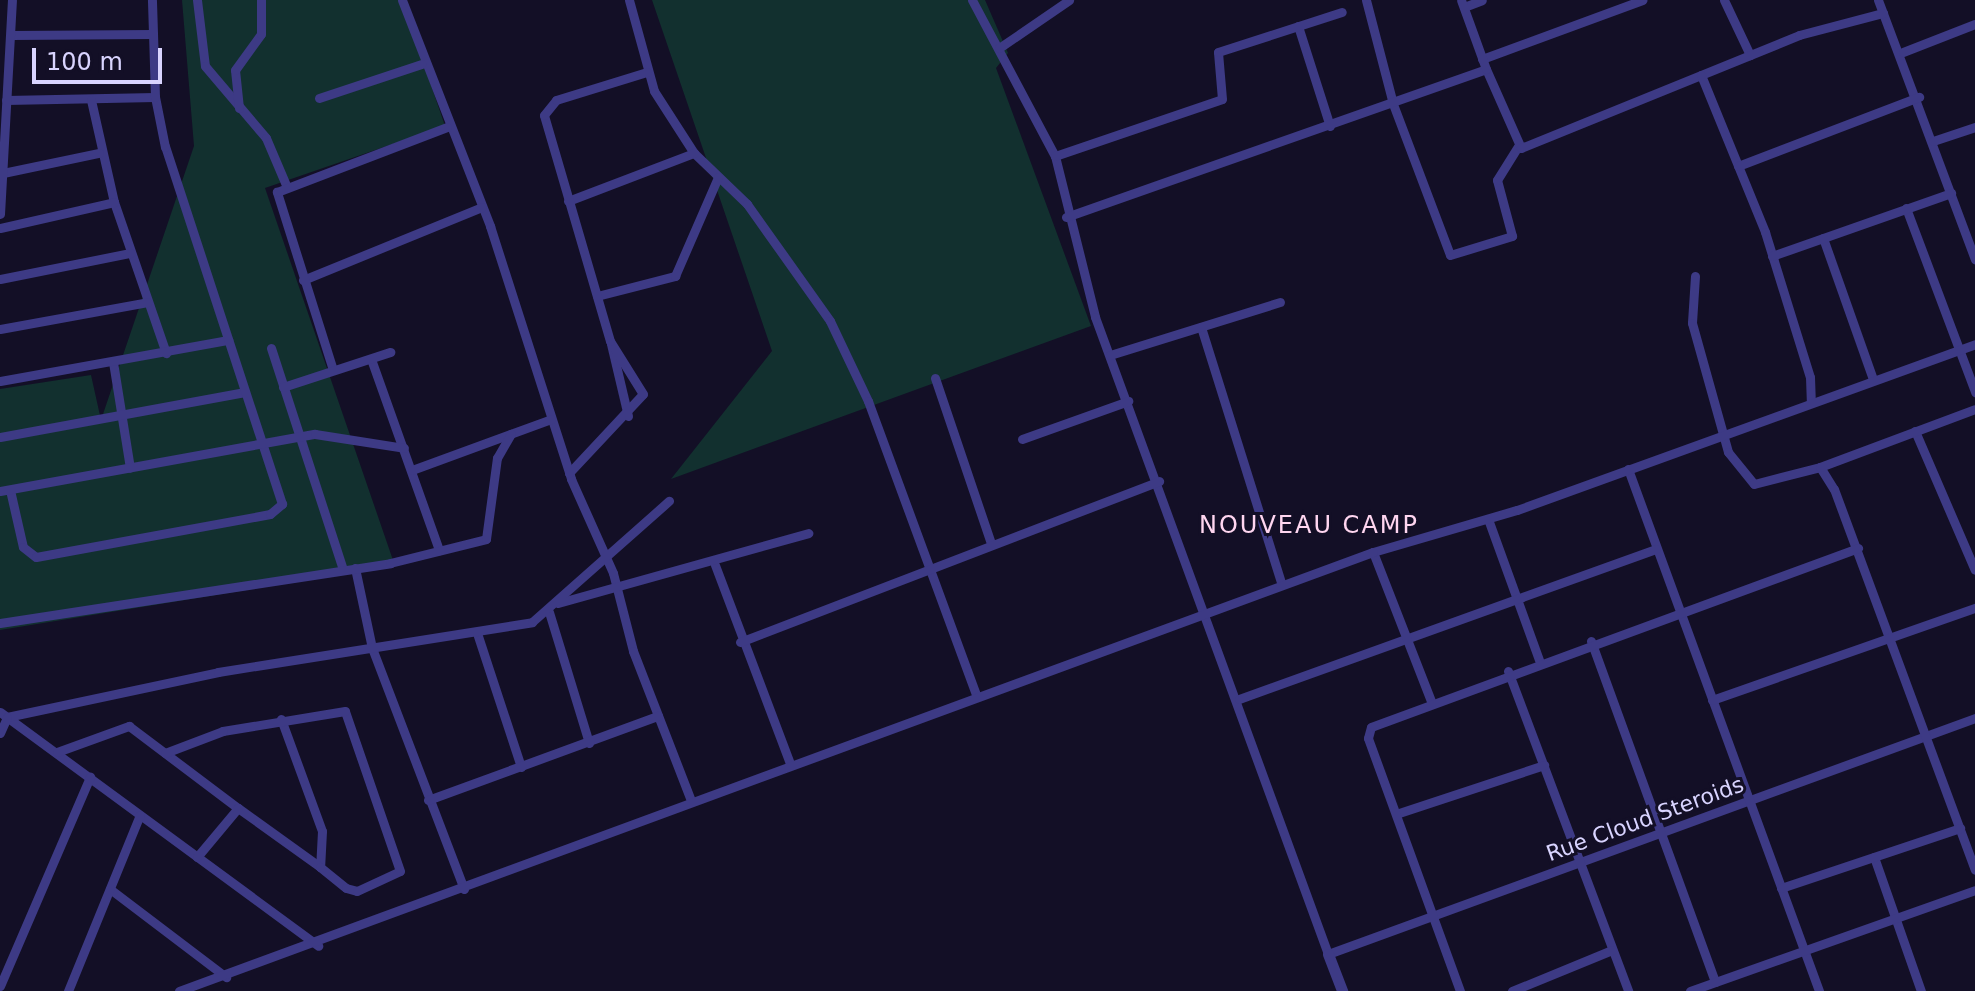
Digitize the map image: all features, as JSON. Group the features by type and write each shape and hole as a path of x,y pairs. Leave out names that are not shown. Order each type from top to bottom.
{"street":[{"path":"0,214 12,0"},
{"path":"152,0 155,97 228,340 245,392 264,444 281,495 278,510 36,557 23,547 5,490 264,444 299,437 334,433 404,448"},
{"path":"197,0 201,56 274,149 286,185"},
{"path":"239,108 235,70 261,34 261,0"},
{"path":"402,0 421,64 482,207 569,473 616,588 658,716 690,798"},
{"path":"629,0 647,72 694,153 747,204 830,321 868,401 927,569 976,695"},
{"path":"972,0 1055,156 1066,217 1110,355 1208,611 1342,991"},
{"path":"999,48 1069,0"},
{"path":"1366,0 1393,104 1450,255 1512,236 1497,180 1518,147 1750,55 1883,13"},
{"path":"1482,0 1462,4 1518,147"},
{"path":"1482,59 1642,0"},
{"path":"1724,0 1750,55"},
{"path":"1878,0 1903,52 1951,193 1971,237 1975,259"},
{"path":"1055,156 1222,99 1214,55 1342,12"},
{"path":"1903,52 1975,24"},
{"path":"1298,26 1330,126"},
{"path":"11,35 153,34"},
{"path":"319,98 421,64"},
{"path":"1066,217 1486,69"},
{"path":"628,416 610,341 546,125 548,107 647,72"},
{"path":"1701,75 1772,256 1811,401"},
{"path":"6,100 155,97"},
{"path":"1738,166 1919,97"},
{"path":"91,100 99,153 166,353"},
{"path":"333,370 276,204 286,185 447,127"},
{"path":"1933,141 1975,127"},
{"path":"3,173 99,153"},
{"path":"568,201 694,153"},
{"path":"597,296 675,276 718,177"},
{"path":"1772,256 1951,193"},
{"path":"0,228 114,202"},
{"path":"303,280 482,207"},
{"path":"1906,208 1975,392"},
{"path":"1823,238 1873,379"},
{"path":"0,279 130,253"},
{"path":"1695,276 1694,331 1725,430 1728,452 1749,482 1820,467 1975,409"},
{"path":"0,329 148,302"},
{"path":"1110,355 1280,302"},
{"path":"1201,327 1281,583"},
{"path":"0,381 228,340"},
{"path":"569,473 628,416 643,394 610,341"},
{"path":"179,991 318,946 690,798 1281,583 1373,552 1488,519 1628,469 1725,430 1975,344"},
{"path":"271,348 343,570"},
{"path":"283,387 390,352"},
{"path":"371,359 439,550"},
{"path":"113,362 130,468"},
{"path":"935,378 991,543"},
{"path":"0,437 245,392"},
{"path":"1022,439 1128,401"},
{"path":"412,470 551,419"},
{"path":"1915,431 1975,570"},
{"path":"0,623 355,568 439,550 490,535 497,458 511,434"},
{"path":"1820,467 1858,548 1975,870"},
{"path":"1628,469 1752,800 1819,991"},
{"path":"740,642 1159,481"},
{"path":"3,714 372,648 477,633 549,612 603,554 669,501"},
{"path":"1488,519 1539,660"},
{"path":"558,603 715,565 808,533"},
{"path":"1460,991 1368,731 1431,701 1508,671 1858,548"},
{"path":"1239,699 1516,596 1656,549"},
{"path":"1373,552 1431,701"},
{"path":"715,565 740,642 790,763"},
{"path":"355,568 372,648 464,889"},
{"path":"1712,700 1975,608"},
{"path":"549,612 589,743"},
{"path":"477,633 521,767"},
{"path":"1591,641 1715,982"},
{"path":"1508,671 1628,991"},
{"path":"57,752 124,726 351,890 400,871 345,711 281,719 165,753"},
{"path":"0,733 3,714"},
{"path":"3,714 318,946"},
{"path":"428,800 658,716"},
{"name":"Rue Cloud Steroids","path":"1328,954 1975,718"},
{"path":"281,719 322,831 320,867"},
{"path":"1399,813 1544,765"},
{"path":"0,986 90,777"},
{"path":"197,857 238,808"},
{"path":"68,991 140,815"},
{"path":"1781,888 1960,828"},
{"path":"1874,857 1921,991"},
{"path":"110,889 226,977"},
{"path":"1690,991 1975,890"},
{"path":"1512,991 1530,987 1612,950"}],"green space":[{"path":"182,0 402,0 445,126 265,188 395,566 0,630 0,389 91,375 101,420 194,146"},
{"path":"652,0 985,0 1008,53 996,68 1091,326 671,479 772,351"}],"district":[{"name":"NOUVEAU CAMP","path":"1309,526"}]}
